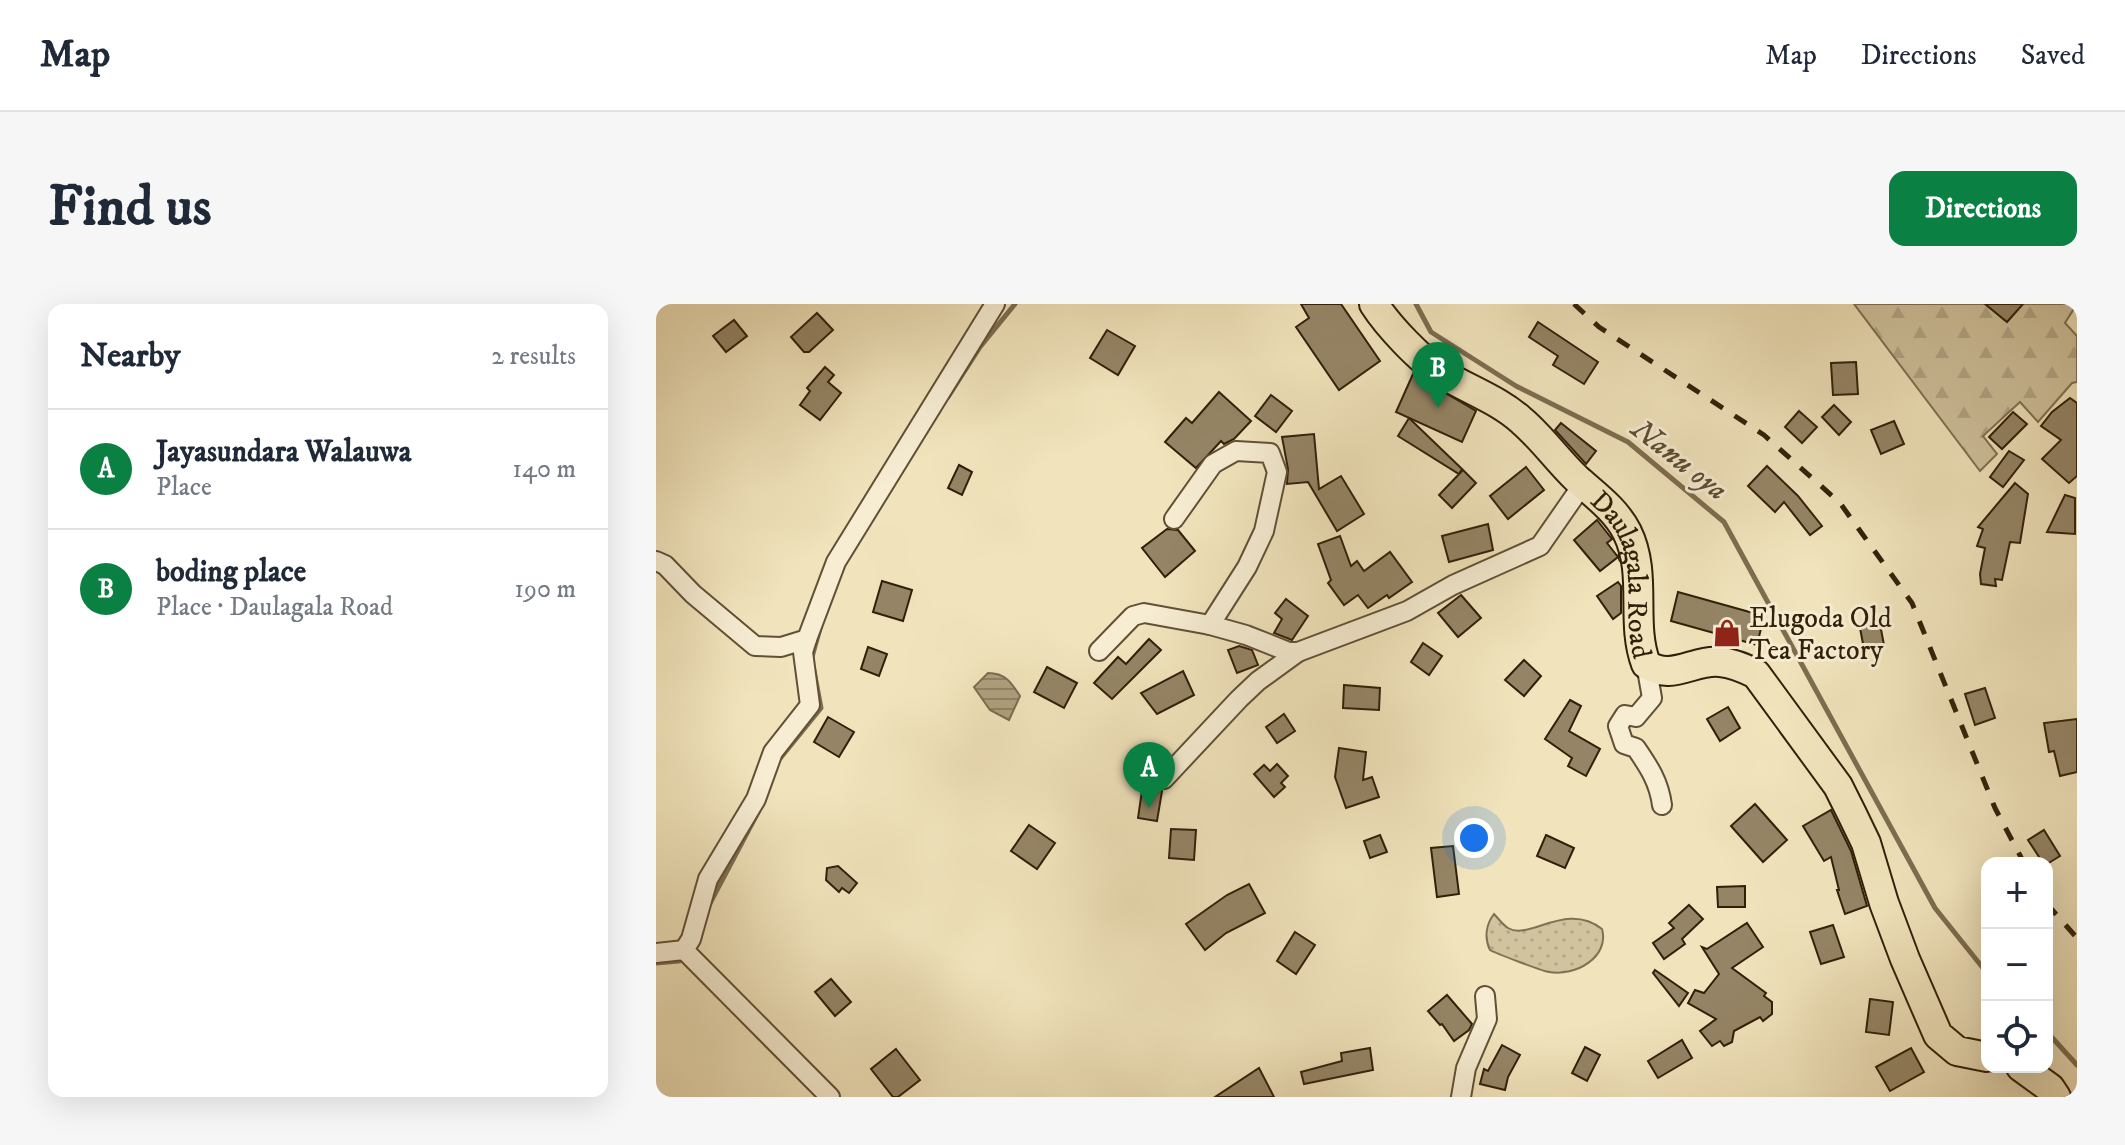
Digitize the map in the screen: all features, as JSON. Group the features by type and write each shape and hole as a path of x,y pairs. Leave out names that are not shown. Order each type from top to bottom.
{"main road":[{"name":"Daulagala Road","path":"1374,304 1401,336 1438,371 1523,421 1555,458 1609,507 1626,529 1639,564 1641,639 1646,664 1662,672 1717,661 1756,674 1838,786 1866,843 1889,917 1938,1035 1957,1051 1981,1056"},
{"path":"2029,1073 2050,1088 2056,1097"}],"street":[{"path":"684,950 691,939 708,879 756,799 773,752 810,705 803,652 836,562 995,304"},
{"path":"1174,519 1213,464 1236,451 1270,453 1277,472 1264,531 1247,567 1210,625"},
{"path":"1164,779 1229,708 1258,681 1298,652 1407,611 1453,585 1540,546 1583,484"},
{"path":"656,561 665,565 693,594 755,646 781,647 807,639"},
{"path":"1099,651 1133,616 1144,613 1210,625 1289,652 1298,652"},
{"path":"1646,664 1652,698 1636,717 1625,715 1618,726 1624,744 1636,748 1660,786 1662,805"},
{"path":"656,953 684,950"},
{"path":"684,950 830,1097"},
{"path":"1461,1097 1466,1068 1487,1019 1485,996"}],"green space":[{"path":"1854,304 2077,304 2065,323 2077,336 2077,382 2072,383 2038,422 2020,402 1983,436 1997,454 1980,471"},
{"path":"1494,914 1506,927 1517,931 1562,920 1588,921 1602,929 1601,948 1596,956 1579,968 1559,973 1545,971 1490,950 1487,931"}],"shaded area":[{"path":"988,673 1007,679 1020,696 1009,720 990,710 974,687"}],"building":[{"path":"1301,304 1341,304 1380,361 1339,390 1296,327 1309,318"},
{"path":"1985,304 2023,304 2007,322"},
{"path":"817,313 833,330 809,352 804,352 791,337"},
{"path":"734,320 747,336 726,352 713,336"},
{"path":"1538,322 1598,362 1584,384 1553,365 1558,356 1529,337"},
{"path":"1107,330 1135,346 1118,375 1090,358"},
{"path":"1856,362 1858,394 1833,395 1831,363"},
{"path":"825,367 834,375 828,382 841,393 820,420 800,405 810,391 807,388"},
{"path":"1413,374 1476,411 1462,442 1396,412"},
{"path":"1219,392 1251,421 1234,439 1224,444 1221,441 1196,468 1165,442 1186,418 1192,423"},
{"path":"1271,395 1292,411 1276,432 1255,416"},
{"path":"2070,398 2077,403 2077,476 2069,483 2042,459 2061,440 2041,426 2052,412"},
{"path":"1834,405 1851,422 1839,435 1822,417"},
{"path":"1799,411 1817,427 1802,443 1785,427"},
{"path":"2013,412 2027,424 2002,449 1989,437"},
{"path":"1409,418 1462,469 1459,474 1398,436"},
{"path":"1894,421 1904,444 1881,454 1871,430"},
{"path":"1561,423 1596,451 1586,464 1555,430"},
{"path":"1314,434 1319,489 1341,476 1364,514 1337,531 1308,482 1287,484 1288,469 1282,437"},
{"path":"2009,451 2024,460 2003,487 1990,477"},
{"path":"959,465 972,472 962,495 948,488"},
{"path":"1767,466 1798,496 1822,526 1810,535 1784,502 1775,512 1748,486"},
{"path":"1526,467 1544,490 1508,519 1490,496"},
{"path":"1463,470 1476,483 1452,508 1439,495"},
{"path":"2015,483 2028,494 2020,543 2010,542 2002,580 1995,579 1996,586 1981,584 1985,548 1977,546 1983,529 1978,527"},
{"path":"2065,495 2075,498 2075,534 2047,532"},
{"path":"1597,520 1612,539 1607,543 1618,557 1600,571 1574,540"},
{"path":"1488,524 1493,550 1449,562 1442,536"},
{"path":"1167,529 1178,530 1195,551 1165,577 1142,548"},
{"path":"1340,536 1351,566 1357,561 1364,571 1390,552 1412,582 1368,608 1358,595 1344,605 1328,583 1331,580 1318,544"},
{"path":"882,581 912,590 903,621 873,612"},
{"path":"1618,582 1621,586 1621,613 1613,619 1597,596"},
{"path":"1678,592 1764,616 1757,645 1671,621"},
{"path":"1461,595 1481,618 1458,637 1438,613"},
{"path":"1286,599 1308,616 1292,640 1274,633 1282,619 1275,613"},
{"path":"1880,624 1884,645 1864,649 1860,628"},
{"path":"1149,639 1161,650 1112,699 1094,683 1118,657 1126,664"},
{"path":"1423,643 1442,656 1429,675 1411,662"},
{"path":"1239,646 1252,650 1258,665 1237,673 1228,650"},
{"path":"868,647 887,654 879,676 861,669"},
{"path":"1524,660 1541,676 1524,696 1505,680"},
{"path":"1047,667 1077,683 1064,708 1034,692"},
{"path":"1183,671 1194,695 1157,714 1141,693"},
{"path":"1344,685 1380,688 1379,710 1343,708"},
{"path":"1985,688 1995,718 1975,725 1965,694"},
{"path":"1570,700 1581,706 1569,731 1600,749 1586,776 1568,766 1572,758 1545,739"},
{"path":"1728,707 1740,728 1720,741 1707,719"},
{"path":"1284,714 1295,731 1277,743 1266,727"},
{"path":"828,717 854,732 839,757 814,742"},
{"path":"2077,719 2077,772 2060,776 2054,751 2049,752 2044,723"},
{"path":"1339,748 1366,752 1363,780 1372,777 1379,797 1346,808 1335,777"},
{"path":"1277,764 1288,776 1281,783 1285,787 1274,797 1254,774 1264,765 1270,771"},
{"path":"1143,784 1162,791 1157,821 1138,818"},
{"path":"1755,804 1787,840 1763,862 1731,826"},
{"path":"1831,810 1851,851 1867,906 1845,914 1831,857 1824,861 1803,826"},
{"path":"1029,825 1055,843 1037,869 1011,851"},
{"path":"1171,829 1196,830 1194,860 1169,858"},
{"path":"2044,830 2060,856 2053,860 2053,857 2039,857 2028,840"},
{"path":"1380,835 1387,852 1370,858 1364,841"},
{"path":"1546,835 1574,848 1565,868 1537,856"},
{"path":"1453,846 1459,894 1437,897 1431,848"},
{"path":"838,866 857,883 849,893 842,888 839,892 826,880 827,868"},
{"path":"1249,884 1265,913 1226,933 1205,950 1186,924 1227,895"},
{"path":"1745,886 1745,907 1718,907 1717,887"},
{"path":"1689,905 1703,919 1682,939 1685,944 1664,959 1653,943 1674,928 1669,923"},
{"path":"1747,923 1763,947 1732,968 1766,993 1764,996 1772,1002 1772,1014 1763,1021 1760,1017 1734,1031 1732,1042 1724,1046 1720,1041 1712,1046 1700,1031 1716,1019 1688,1003 1695,990 1704,993 1719,974 1702,947 1707,949"},
{"path":"1833,925 1844,957 1821,964 1810,932"},
{"path":"1295,932 1315,945 1296,974 1277,961"},
{"path":"1655,970 1688,993 1679,1006 1653,973"},
{"path":"831,979 851,1002 835,1016 815,992"},
{"path":"1447,995 1472,1024 1454,1041 1428,1011"},
{"path":"1870,999 1893,1002 1889,1035 1866,1032"},
{"path":"1682,1040 1692,1058 1658,1078 1648,1061"},
{"path":"1502,1045 1520,1055 1505,1090 1480,1084 1484,1069 1488,1071"},
{"path":"1585,1047 1600,1055 1587,1081 1572,1073"},
{"path":"1370,1048 1373,1070 1304,1084 1301,1072 1342,1061 1341,1053"},
{"path":"1911,1048 1924,1072 1890,1091 1876,1067"},
{"path":"896,1049 920,1080 898,1097 893,1097 871,1069"},
{"path":"1259,1068 1274,1097 1215,1097"}],"waterway":[{"path":"948,397 980,347 1015,304"},
{"name":"Nanu oya","path":"1416,304 1431,332 1516,386 1628,442 1724,522 1935,908 1981,966"},
{"path":"812,657 820,628"},
{"path":"778,761 821,708 814,671"},
{"path":"709,905 764,801"},
{"path":"656,963 679,961"},
{"name":"Nanu oya","path":"2053,1039 2077,1065"}],"railway":[{"path":"1574,304 1599,327 1764,435 1840,503 1912,603 1995,808 2021,857"},
{"path":"2053,911 2077,938"}],"place":[{"name":"boding place","path":"1438,408"},
{"name":"Elugoda Old Tea Factory","path":"1727,633"},
{"name":"Jayasundara Walauwa","path":"1149,808"}]}
